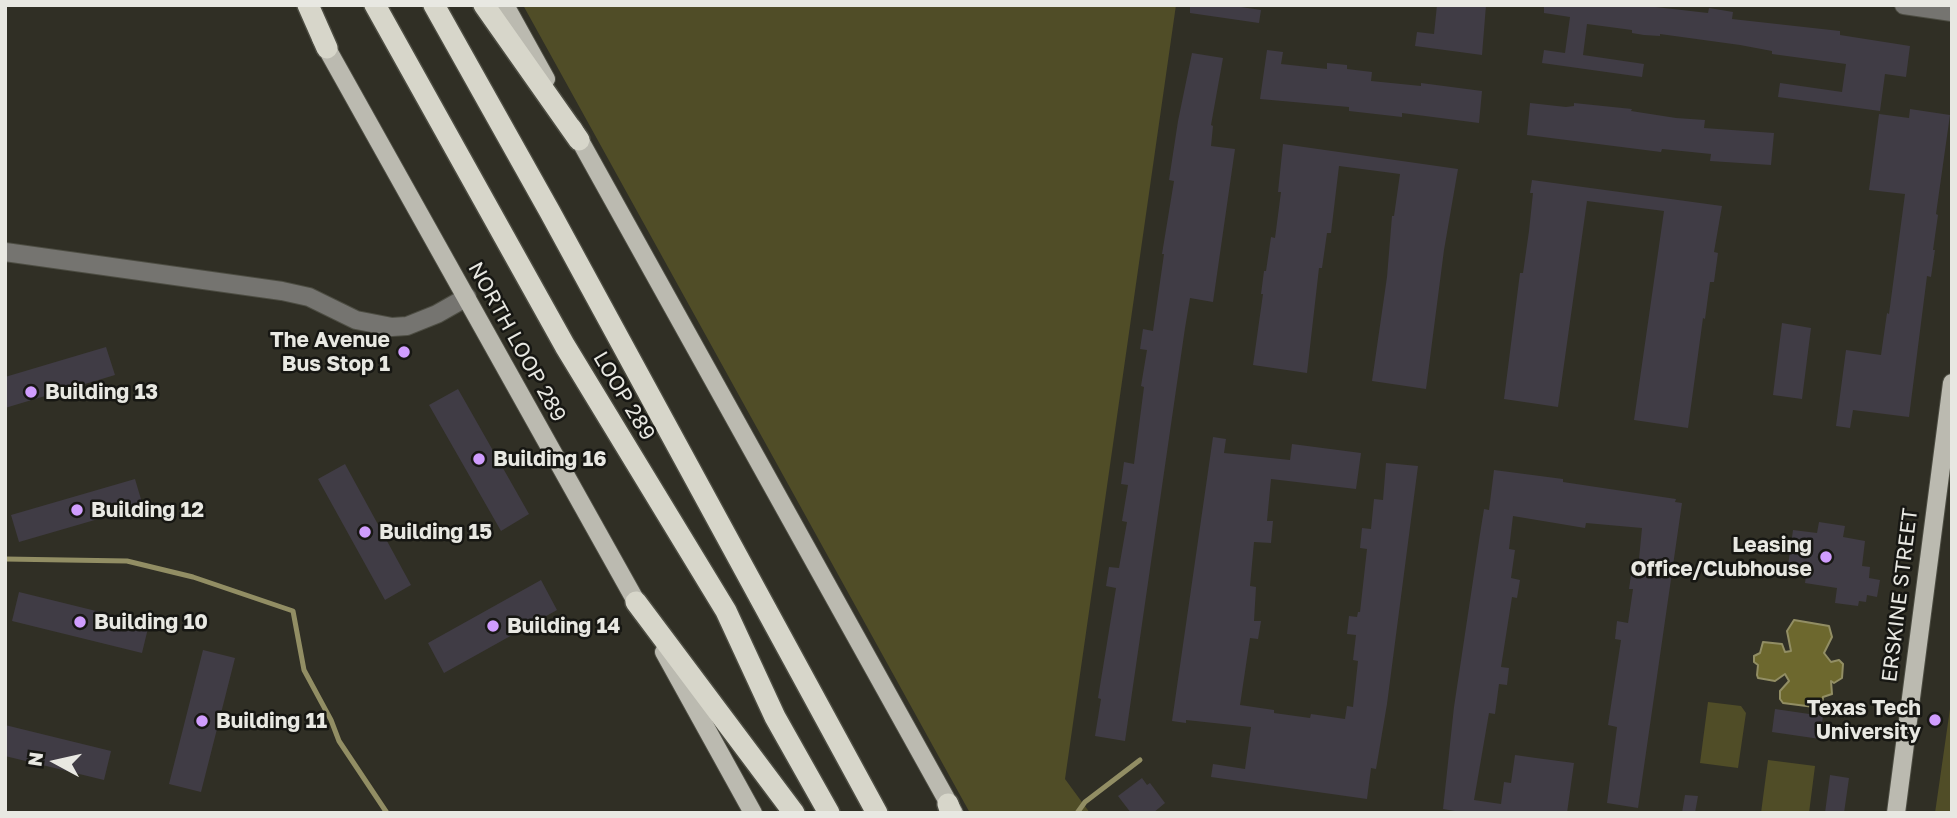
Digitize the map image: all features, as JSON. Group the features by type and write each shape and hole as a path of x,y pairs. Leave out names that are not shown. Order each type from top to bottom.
{"highway":[{"path":"308,5 327,48"},
{"name":"LOOP 289","path":"375,5 565,346 726,611 775,717 829,813"},
{"name":"LOOP 289","path":"434,5 877,813"},
{"path":"484,5 579,140"},
{"path":"636,602 794,813"}],"main road":[{"name":"NORTH LOOP 289","path":"300,5 467,297 753,813"},
{"path":"505,5 951,810"},
{"name":"ERSKINE STREET","path":"1896,813 1952,383"}],"street":[{"path":"1904,5 1952,12"},
{"path":"5,252 282,291 309,297 356,320 392,327 407,326 437,314 467,297"}],"shaded area":[{"path":"523,5 1176,5 1065,779 1090,813 970,813"},
{"path":"1794,620 1829,626 1832,637 1824,653 1831,662 1839,660 1843,664 1842,678 1834,683 1831,681 1832,694 1823,697 1822,708 1783,703 1780,691 1789,681 1785,674 1775,681 1758,678 1757,675 1758,665 1754,662 1754,656 1760,653 1763,642 1782,644 1785,652 1791,651 1787,631"},
{"path":"1952,695 1952,813 1935,813"},
{"path":"1708,702 1741,706 1746,713 1738,768 1700,763"},
{"path":"1768,760 1815,766 1809,813 1761,813"}],"building":[{"path":"1190,5 1228,5 1261,10 1259,23 1190,13"},
{"path":"1437,5 1486,5 1482,55 1415,46 1417,32 1434,34"},
{"path":"1544,5 1638,5 1708,13 1709,8 1733,12 1732,19 1840,31 1840,35 1910,46 1906,77 1885,74 1880,111 1778,97 1780,83 1842,92 1846,64 1772,54 1772,51 1740,45 1660,34 1644,35 1632,33 1632,30 1587,24 1583,55 1644,64 1642,77 1542,63 1544,50 1565,53 1570,17 1544,13"},
{"path":"1267,50 1283,52 1281,64 1327,69 1327,63 1347,65 1347,69 1372,72 1371,81 1421,86 1421,83 1482,91 1479,123 1402,113 1402,117 1349,111 1349,107 1260,99"},
{"path":"1192,53 1223,58 1211,125 1211,146 1235,149 1213,302 1190,298 1125,741 1095,736 1101,699 1098,698 1116,588 1106,586 1109,567 1119,568 1127,522 1122,521 1128,485 1121,484 1124,462 1134,464 1147,350 1140,349 1143,329 1153,331 1174,181 1169,180"},
{"path":"1530,103 1566,107 1574,106 1574,103 1632,109 1631,111 1676,118 1705,120 1704,128 1774,133 1771,165 1710,161 1711,154 1662,149 1661,152 1527,135"},
{"path":"1910,109 1950,115 1936,214 1935,250 1931,277 1927,276 1909,417 1853,410 1850,428 1836,426 1846,350 1881,355 1887,313 1889,314 1905,194 1869,190 1879,114 1909,118"},
{"path":"1283,144 1458,169 1444,250 1426,389 1372,381 1387,277 1392,216 1400,174 1339,166 1331,233 1327,233 1322,268 1319,268 1307,373 1253,365 1264,271 1271,237 1275,238"},
{"path":"1532,180 1722,206 1714,252 1718,253 1714,282 1710,282 1705,319 1703,318 1688,428 1634,420 1664,211 1587,201 1558,407 1504,399 1520,273 1523,273 1529,231"},
{"path":"1782,323 1811,328 1802,399 1773,395"},
{"name":"Building 13","path":"106,347 115,375 5,408 5,377"},
{"name":"Building 16","path":"458,389 529,514 501,531 429,405"},
{"path":"1213,437 1226,439 1224,453 1290,460 1292,444 1361,453 1356,489 1271,479 1267,521 1273,521 1271,543 1254,542 1250,586 1256,587 1254,621 1261,621 1258,639 1250,638 1240,705 1274,710 1274,713 1310,718 1311,714 1345,719 1347,706 1353,707 1358,661 1353,660 1356,635 1347,634 1349,616 1357,617 1360,612 1367,549 1360,548 1362,528 1371,529 1374,499 1383,500 1386,463 1418,466 1387,704 1376,769 1371,768 1367,799 1211,777 1213,764 1245,769 1251,727 1172,721"},
{"name":"Building 15","path":"345,464 411,585 385,600 318,479"},
{"path":"1494,470 1563,479 1563,482 1676,499 1675,502 1682,503 1638,808 1607,803 1617,727 1608,725 1621,640 1615,639 1617,621 1628,623 1633,589 1629,589 1632,568 1638,569 1642,528 1586,523 1585,528 1513,516 1509,549 1515,550 1511,578 1520,580 1517,598 1512,597 1501,667 1509,668 1507,685 1499,684 1495,714 1489,713 1474,800 1501,804 1504,782 1511,783 1515,755 1574,763 1567,813 1466,813 1443,809 1454,707 1480,534 1484,509 1489,510"},
{"name":"Building 12","path":"135,479 143,506 19,542 11,515"},
{"name":"Leasing Office/Clubhouse","path":"1819,522 1845,526 1843,537 1865,541 1862,566 1870,567 1869,578 1880,580 1877,597 1867,595 1866,602 1859,601 1858,606 1835,603 1837,588 1805,583 1806,576 1787,573 1793,530 1817,533"},
{"name":"Building 14","path":"541,580 557,610 444,673 428,643"},
{"name":"Building 10","path":"19,592 149,624 142,653 12,621"},
{"name":"Building 11","path":"203,650 235,658 201,792 169,784"},
{"path":"1775,709 1823,716 1820,739 1772,732"},
{"path":"5,725 111,751 104,780 5,756"},
{"path":"1830,775 1849,778 1844,813 1825,813"},
{"path":"1142,778 1147,785 1150,783 1165,803 1153,813 1131,813 1118,796"},
{"path":"1685,795 1698,796 1695,813 1682,813"}],"waterway":[{"path":"5,559 127,561 193,577 293,611 304,670 331,720 339,741 387,813"},
{"path":"1077,813 1085,802 1140,760"}],"place":[{"name":"The Avenue Bus Stop 1","path":"404,352"},
{"name":"Building 13","path":"31,392"},
{"name":"Building 16","path":"479,459"},
{"name":"Building 12","path":"77,510"},
{"name":"Building 15","path":"365,532"},
{"name":"Leasing Office/Clubhouse","path":"1826,557"},
{"name":"Building 10","path":"80,622"},
{"name":"Building 14","path":"493,626"},
{"name":"Texas Tech University","path":"1935,720"},
{"name":"Building 11","path":"202,721"}]}
